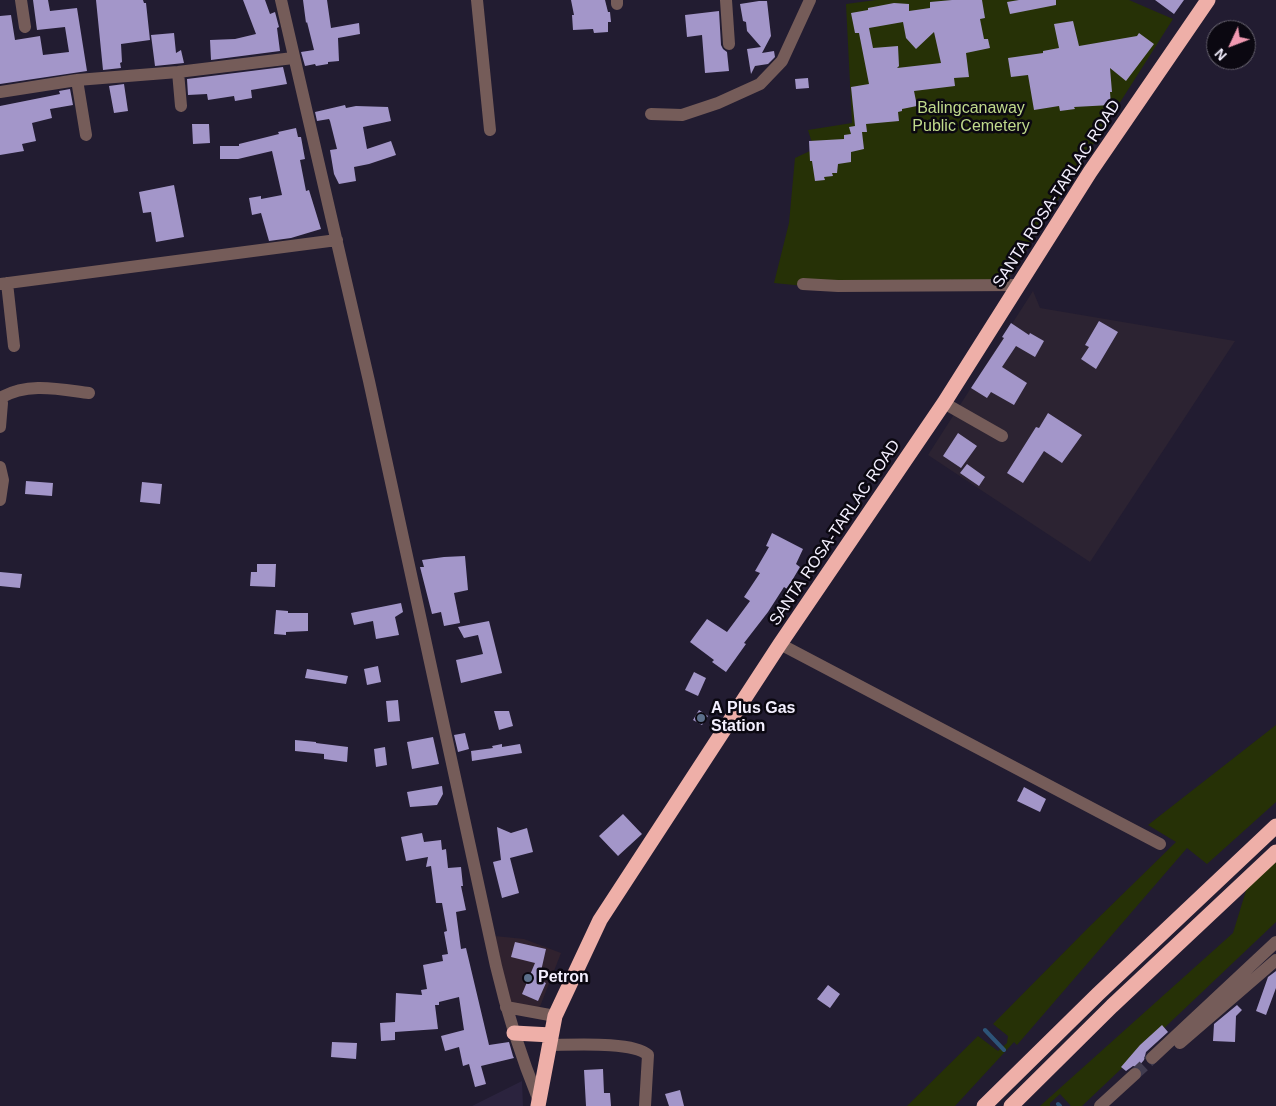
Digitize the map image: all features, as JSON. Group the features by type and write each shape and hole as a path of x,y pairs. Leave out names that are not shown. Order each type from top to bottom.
{"highway":[{"name":"SANTA ROSA-TARLAC ROAD","path":"539,1103 555,1016 600,920 780,644 944,403 1090,172 1208,0"},
{"path":"984,1106 1098,994 1276,826"},
{"path":"1011,1106 1112,1006 1276,852"},
{"path":"514,1033 550,1040"}],"street":[{"path":"21,0 24,27"},
{"path":"280,0 337,240 506,1007 539,1103"},
{"path":"477,0 490,130"},
{"path":"726,0 730,44"},
{"path":"651,114 682,115 718,103 760,84 782,61 810,0"},
{"path":"0,92 77,80 178,72 293,58"},
{"path":"178,72 181,106"},
{"path":"77,80 86,135"},
{"path":"14,346 4,284 337,240"},
{"path":"803,284 838,286 1018,285"},
{"path":"0,427 2,403 0,398 10,392 42,387 89,392"},
{"path":"944,403 1002,436"},
{"path":"0,467 3,480 0,500"},
{"path":"780,644 1160,844"},
{"path":"1227,996 1276,942"},
{"path":"1153,1057 1227,996 1276,960"},
{"path":"506,1007 555,1016"},
{"path":"550,1040 627,1046 643,1050 648,1055 645,1106"},
{"path":"1100,1106 1135,1074"}],"shaded area":[{"path":"1033,291 1040,308 1235,341 1090,562 928,455"},
{"name":"Petron","path":"495,936 524,939 561,953 539,1009 510,1003"},
{"path":"522,1081 523,1106 472,1106"}],"green space":[{"name":"Balingcanaway Public Cemetery","path":"876,0 1129,0 1173,19 1002,288 835,289 774,283 789,223 795,158 810,151 812,143 808,130 852,123 846,4"},
{"path":"1276,725 1276,802 1207,864 1187,848 1017,1045 1014,1042 955,1106 907,1106 978,1036 998,1051 1007,1043 1008,1036 993,1024 1176,842 1148,825"},
{"path":"1276,862 1276,922 1082,1106 1071,1106 1060,1094 1050,1103 1050,1106 1040,1106 1233,933 1248,884"}],"building":[{"path":"33,0 48,0 50,11 77,8 87,71 0,84 0,16 11,15 15,40 40,36 43,55 69,52 65,27 37,30"},
{"path":"96,0 143,0 146,3 150,40 121,44 121,68 103,70"},
{"path":"243,0 265,0 270,14 275,12 279,27 277,28 280,51 211,60 210,40 235,39 256,34"},
{"path":"303,0 327,0 331,28 359,23 360,34 338,38 339,61 316,66 315,64 305,66 301,52 314,50 306,23"},
{"path":"571,0 605,0 608,12 610,12 611,22 608,22 608,32 594,33 593,29 573,30 572,15 574,15"},
{"path":"982,0 985,18 980,19 984,39 988,39 990,48 966,53 969,77 954,78 955,86 914,91 917,106 902,109 902,111 898,112 899,121 866,124 867,132 862,132 864,149 851,152 851,162 838,164 837,173 832,173 833,176 824,177 825,180 815,181 812,161 810,161 809,141 844,139 844,135 851,134 849,127 855,126 851,87 869,84 859,33 855,33 851,13 894,3 909,4 909,11 930,8 930,2","holes":["903,22 906,38 916,49 934,32 941,63 897,68 899,66 898,46 873,48 869,28"]},
{"path":"1019,0 1056,0 1056,5 1010,14 1007,2"},
{"path":"1155,0 1184,0 1174,14"},
{"path":"767,1 771,36 762,53 774,51 775,57 768,64 755,66 751,74 747,49 761,47 747,31 740,4"},
{"path":"719,11 721,45 727,52 729,71 705,73 702,35 687,37 685,15"},
{"path":"1073,21 1079,46 1137,36 1139,33 1154,44 1126,81 1110,68 1111,105 1074,107 1075,109 1060,111 1059,106 1034,110 1028,75 1011,77 1008,58 1043,53 1043,51 1059,48 1054,24"},
{"path":"174,33 176,53 181,50 184,63 155,66 151,35"},
{"path":"283,67 287,84 251,90 252,98 235,101 234,96 208,100 207,94 188,95 187,79"},
{"path":"808,78 809,88 796,89 795,79"},
{"path":"124,84 128,111 114,113 109,86"},
{"path":"70,89 73,105 50,109 52,118 32,123 36,141 22,144 24,151 0,155 0,106 60,94 59,91"},
{"path":"345,105 346,108 356,106 388,107 391,121 363,127 367,149 391,141 396,155 354,167 356,181 339,184 334,174 330,150 337,149 330,121 329,119 317,121 315,112"},
{"path":"192,124 209,124 210,143 193,144"},
{"path":"296,128 298,137 301,137 305,159 300,160 306,191 309,190 321,229 291,238 269,241 261,213 252,215 249,198 261,196 261,199 282,195 272,151 238,159 220,159 220,146 239,146 239,144"},
{"path":"174,185 184,237 156,242 151,212 143,213 139,192"},
{"path":"1099,321 1118,332 1096,369 1081,359 1089,347 1085,345"},
{"path":"1011,323 1029,335 1030,333 1044,341 1035,357 1016,346 1002,367 1027,383 1014,405 991,392 987,398 971,388 1004,338 1002,337"},
{"path":"1048,413 1082,435 1062,463 1044,451 1023,483 1007,473 1036,427 1039,428"},
{"path":"958,433 977,446 961,468 943,456"},
{"path":"967,464 985,477 979,486 960,473"},
{"path":"26,481 53,483 52,496 25,494"},
{"path":"142,482 162,484 160,504 140,502"},
{"path":"772,533 803,549 796,564 800,567 787,589 784,587 726,672 712,662 714,660 690,642 707,619 727,632 750,601 744,597 760,573 755,571 769,547 766,546"},
{"path":"465,556 468,590 454,593 460,623 444,626 441,612 432,614 420,567 424,567 422,560"},
{"path":"257,564 276,564 275,587 250,586 251,572 257,572"},
{"path":"0,572 22,574 20,588 0,586"},
{"path":"401,603 403,612 395,617 399,635 376,639 373,621 354,625 351,613"},
{"path":"276,610 288,611 288,613 308,613 308,631 286,632 286,635 274,634"},
{"path":"489,621 502,673 461,683 456,660 483,654 478,635 464,638 458,627"},
{"path":"378,666 381,682 367,685 364,669"},
{"path":"307,669 348,676 346,684 305,678"},
{"path":"694,672 706,678 698,696 685,690"},
{"path":"398,700 400,721 388,722 386,701"},
{"name":"A Plus Gas Station","path":"699,710 708,716 702,725 693,720"},
{"path":"494,711 509,711 513,726 499,730"},
{"path":"465,733 469,749 458,752 454,735"},
{"path":"433,737 439,764 412,769 407,742"},
{"path":"295,740 348,747 347,762 324,759 324,754 295,751"},
{"path":"502,744 502,747 520,744 522,753 472,761 471,751 493,748 492,746"},
{"path":"385,747 387,765 376,767 374,749"},
{"path":"442,786 443,794 437,805 410,807 407,792"},
{"path":"1024,787 1046,799 1040,812 1017,801"},
{"path":"623,814 642,834 618,856 599,836"},
{"path":"497,827 511,833 527,828 533,852 510,858 519,893 502,898 493,862 501,860"},
{"path":"422,833 424,842 441,840 442,850 446,849 448,868 461,867 463,886 461,886 466,910 456,912 461,949 466,948 489,1045 509,1042 514,1058 481,1066 486,1084 475,1087 469,1064 463,1066 459,1047 445,1051 441,1036 464,1030 459,997 439,1002 439,1005 435,1005 438,1029 395,1032 395,1040 381,1041 380,1023 395,1022 396,993 422,995 421,990 427,989 423,965 443,961 442,955 448,954 444,932 447,931 442,903 436,903 431,866 426,867 428,857 406,861 401,837"},
{"path":"515,942 546,949 539,980 546,983 538,1001 522,994 535,963 511,957"},
{"path":"1276,971 1276,988 1266,1015 1256,1011 1268,977"},
{"path":"828,985 840,994 830,1008 817,999"},
{"path":"1237,1005 1242,1010 1236,1016 1235,1042 1213,1041 1214,1024"},
{"path":"1162,1025 1168,1032 1146,1052 1144,1060 1138,1067 1133,1066 1126,1071 1121,1067 1140,1045"},
{"path":"332,1042 357,1043 356,1059 331,1057"},
{"path":"603,1069 604,1093 610,1093 611,1106 586,1106 584,1070"},
{"path":"680,1090 684,1106 669,1106 665,1094"}],"waterway":[{"path":"985,1030 1004,1050"}],"tunnel":[{"path":"1135,1074 1152,1058"}],"place":[{"name":"A Plus Gas Station","path":"701,718"},
{"name":"Petron","path":"528,978"}]}
